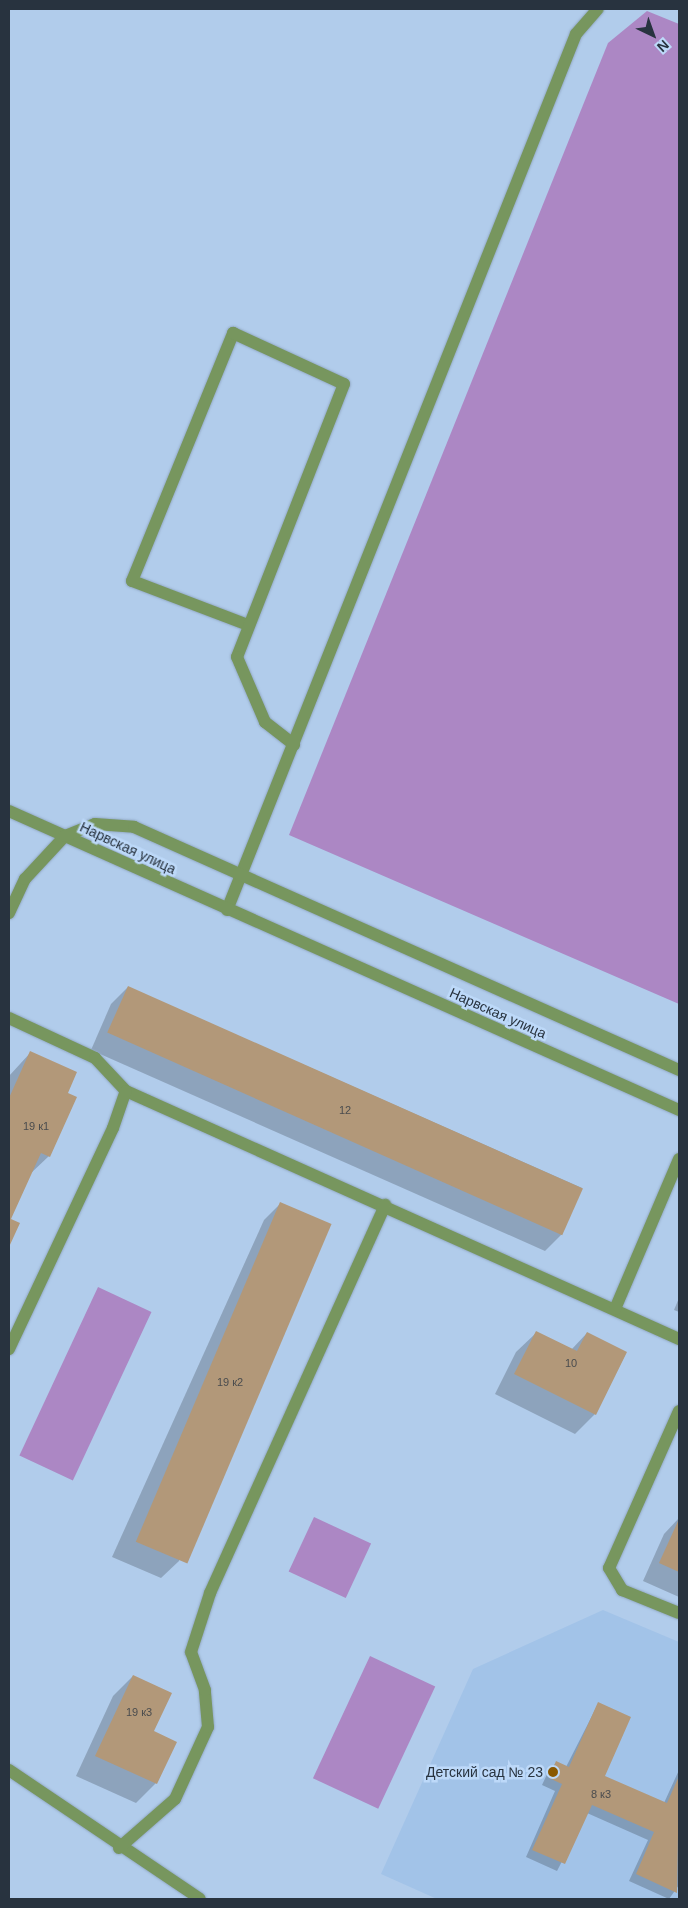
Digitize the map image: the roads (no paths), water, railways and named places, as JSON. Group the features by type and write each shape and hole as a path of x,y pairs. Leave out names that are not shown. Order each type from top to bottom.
{"street":[{"path":"227,910 294,746 576,34 598,9"},
{"path":"248,625 132,581 233,333 344,384 237,657 265,722 294,746"},
{"path":"9,811 66,836 25,879 9,913"},
{"name":"Нарвская улица","path":"66,836 95,824 134,827 679,1070"},
{"name":"Нарвская улица","path":"66,836 227,910 679,1110"},
{"path":"9,1018 95,1058 126,1091 385,1205 679,1339"},
{"path":"9,1349 113,1128 126,1091"},
{"path":"615,1309 679,1160"},
{"path":"119,1848 174,1799 208,1727 205,1690 191,1652 210,1593 385,1205"},
{"path":"679,1411 609,1568 622,1590 679,1613"},
{"path":"9,1770 119,1848 200,1899"}],"place":[{"name":"Детский сад № 23","path":"553,1772"}]}
